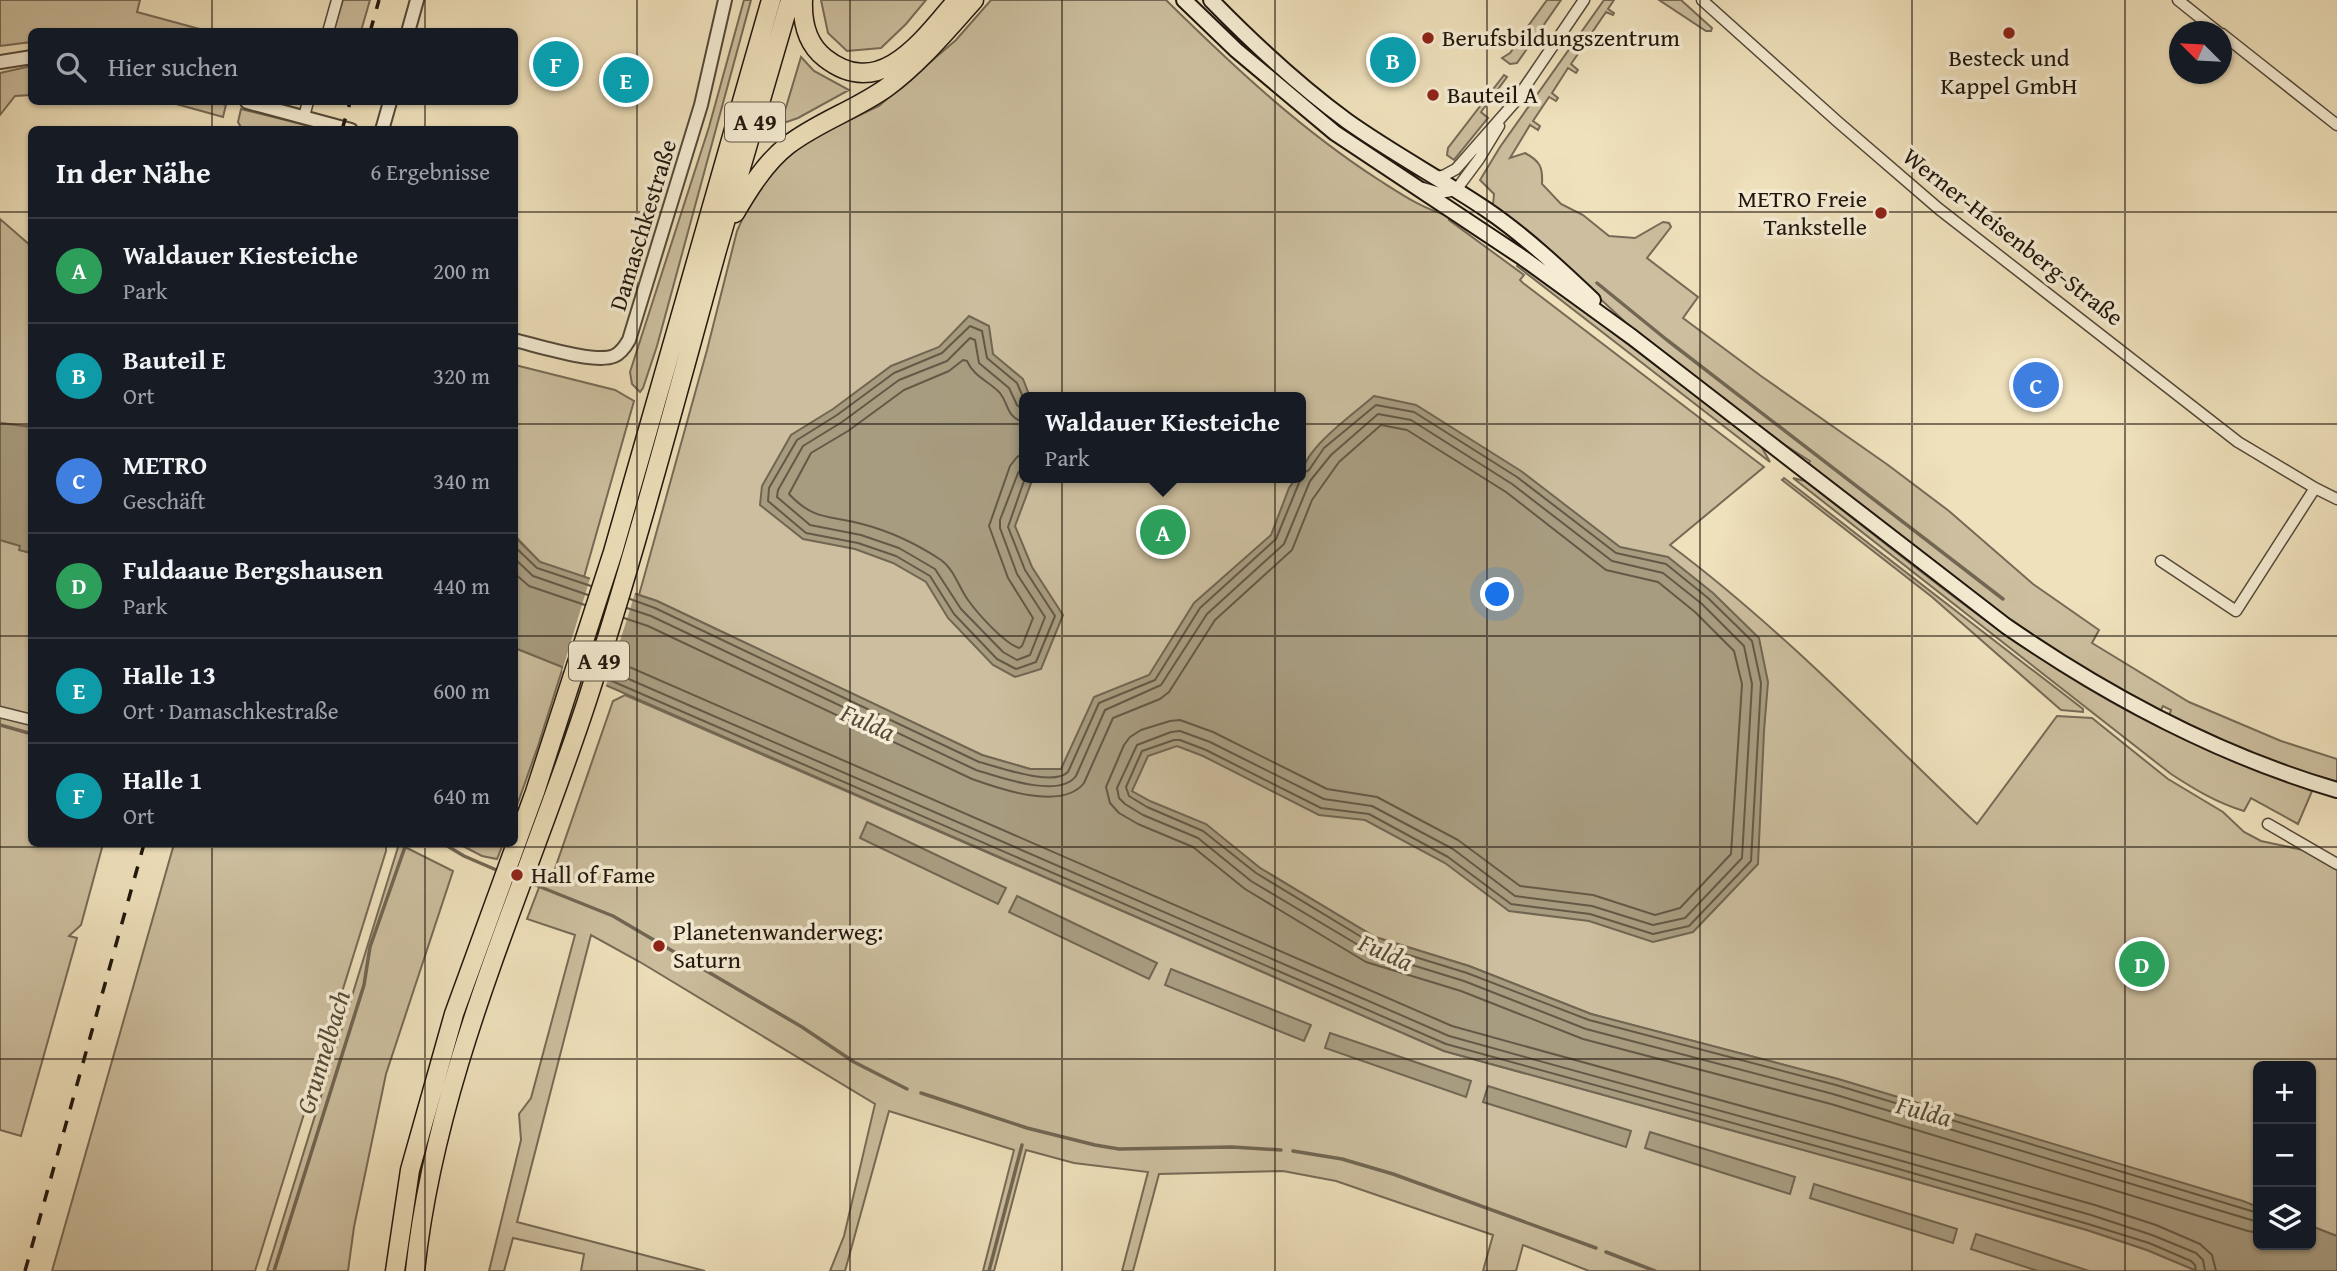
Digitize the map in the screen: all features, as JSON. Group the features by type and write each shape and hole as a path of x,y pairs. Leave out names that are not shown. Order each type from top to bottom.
{"highway":[{"path":"754,57 764,0"},
{"name":"A 49","path":"518,838 574,677 613,552 771,0"},
{"name":"A 49","path":"415,1271 429,1176 463,1046 586,704 632,554 790,0"},
{"path":"803,0 806,31 814,48 837,66 864,73 881,70 904,58 957,0"},
{"path":"719,244 744,197 775,158 813,129 870,99 902,76 974,0"},
{"name":"A 49","path":"395,1271 410,1170 420,1129 454,1014 515,847"},
{"path":"421,1225 425,1271"}],"main road":[{"path":"1184,0 1236,50 1335,133 1523,258 1632,337 2006,626 2127,703 2179,729 2260,765 2337,790"},
{"path":"1211,0 1246,36 1347,120 1489,211 1536,248 1632,337"}],"street":[{"path":"329,28 337,0"},
{"path":"409,28 417,0"},
{"name":"Damaschkestraße","path":"518,341 601,359 615,356 629,340 701,105 725,0"},
{"path":"1409,184 1440,192 1456,190 1584,0"},
{"name":"Werner-Heisenberg-Straße","path":"1702,0 1939,209 2238,442 2337,499"},
{"path":"2178,0 2205,21"},
{"path":"2232,42 2337,125"},
{"path":"0,62 28,58"},
{"path":"1434,178 1456,169 1514,103"},
{"path":"259,105 338,126"},
{"path":"304,116 307,105"},
{"path":"383,126 389,105"},
{"path":"2161,561 2236,611 2315,488"},
{"path":"0,712 28,719"},
{"path":"2268,824 2337,864"}],"shaded area":[{"path":"0,0 140,0 137,12 196,28 28,28 28,42 0,46"},
{"path":"343,0 370,0 362,28 334,28"},
{"path":"744,0 751,0 657,346 640,392 632,384 630,372 709,127"},
{"path":"821,0 926,0 881,48 847,51 828,33"},
{"path":"991,0 1166,0 1242,72 1322,140 1404,196 1450,216 1449,220 1524,275 1520,280 1523,283 1764,467 1670,545 1790,645 1977,824 2057,716 2092,718 2168,779 2223,812 2244,832 2261,841 2303,850 2337,870 2337,1236 2316,1228 2316,1061 2253,1061 2253,1205 1838,1079 1591,1014 1469,966 1375,937 1260,868 1235,848 1045,769 1030,769 982,755 657,601 639,595 737,231 749,204 781,162 809,139 879,106 956,40"},
{"path":"1547,0 1561,0 1536,36 1526,29"},
{"path":"1604,0 1614,0 1608,9 1613,15 1606,12 1589,37 1596,42 1595,45 1587,41 1571,64 1578,70 1576,73 1568,68 1552,93 1558,98 1556,101 1549,97 1533,121 1540,126 1538,130 1530,125 1510,158 1525,153 1534,159 1540,165 1542,184 1561,204 1583,215 1609,236 1635,238 1663,222 1669,223 1671,227 1647,258 1698,297 1683,318 1888,465 1949,511 2033,584 2099,630 2092,643 2189,702 2281,741 2337,759 2337,782 2294,769 2231,744 2169,716 2171,710 2163,706 2160,712 2112,687 2022,629 1978,598 1808,465 1810,461 1636,332 1529,233 1493,205 1494,194 1480,180 1500,147"},
{"path":"1659,0 1681,0 1712,28 1711,31 1706,31"},
{"path":"1520,39 1529,46 1517,63 1510,64 1502,58 1510,53"},
{"path":"801,57 814,71 849,90 798,118 781,124"},
{"path":"28,67 28,95 15,96 0,115 0,73"},
{"path":"1504,75 1507,77 1481,112 1488,118 1454,160 1447,155 1448,148"},
{"path":"180,105 226,105 223,117"},
{"path":"241,109 310,126 240,126 238,122"},
{"path":"0,219 28,243 28,427 0,423"},
{"path":"1520,262 1761,446 1770,462 1517,266"},
{"path":"518,366 615,390 634,401 584,577 540,562 518,539"},
{"path":"1784,478 2083,709 2083,712 2061,710 1932,597 1782,480"},
{"path":"1793,478 1805,481 1961,602 2083,686 2194,744 2312,791 2298,824 2251,798 2244,811 2224,804 2171,774"},
{"path":"0,540 21,546 20,550 28,552 28,847 102,847 81,925 69,936 77,938 21,1136 0,1130"},
{"path":"518,649 563,667 518,803"},
{"path":"625,695 1444,1051 2087,1230 2147,1250 2197,1271 1589,1271 1523,1245 1516,1271 1483,1271 1493,1235 1336,1181 1283,1171 1159,1174 1133,1271 1122,1271 1148,1172 1074,1163 1026,1150 994,1271 983,1271 1014,1150 889,1111 845,1271 830,1271 844,1236 875,1104 591,935 517,1222 705,1271 581,1271 584,1254 513,1238 504,1271 489,1271 521,1140 519,1114 531,1098 575,935 527,919 543,877 551,880 613,701"},
{"path":"173,847 386,847 255,1271 52,1271"},
{"path":"398,847 405,847 453,871 386,1074 354,1227 348,1271 267,1271"},
{"path":"465,847 502,847 497,859 482,856"}],"water":[{"path":"969,316 989,326 993,354 1023,379 1028,392 1019,392 1019,483 1031,483 1015,526 1032,567 1063,615 1041,669 1015,677 993,665 948,618 926,582 893,563 855,549 803,539 760,505 762,486 791,435 833,409 891,366 939,347"},
{"name":"Fulda","path":"1374,396 1416,405 1521,471 1620,547 1668,557 1713,593 1759,638 1768,682 1758,864 1693,932 1653,942 1589,921 1509,911 1445,863 1365,820 1319,815 1203,756 1177,746 1148,756 1132,791 1206,824 1260,868 1375,937 1469,966 1591,1014 1838,1079 2243,1201 2253,1205 2253,1250 2316,1250 2316,1228 2337,1236 2337,1271 2197,1271 2147,1250 2087,1230 1444,1051 518,649 518,540 540,562 657,601 982,755 1030,769 1061,769 1094,697 1149,675 1194,603 1271,535 1289,488 1292,483 1306,483 1306,462 1319,444"},
{"path":"0,423 28,427 28,552 19,550 20,546 0,540"},
{"path":"867,822 1006,888 998,904 860,838"},
{"path":"1017,896 1157,963 1149,979 1009,912"},
{"path":"1171,969 1311,1025 1304,1041 1165,985"},
{"path":"1330,1033 1471,1081 1466,1097 1325,1048"},
{"path":"1488,1086 1631,1131 1626,1147 1483,1102"},
{"path":"1650,1132 1795,1177 1790,1194 1645,1148"},
{"path":"1814,1184 1957,1229 1953,1243 1810,1198"},
{"path":"1976,1234 2089,1271 2038,1271 1971,1249"}],"pier":[{"path":"591,575 636,590 605,689 562,671"}],"waterway":[{"path":"1597,283 2003,599"},
{"path":"0,725 28,733"},
{"name":"Grunnelbach","path":"274,1271 364,985 370,947 405,847"},
{"path":"449,847 501,872"},
{"path":"528,882 613,916 802,1027 854,1062 907,1089"},
{"path":"921,1093 1027,1128 1119,1149 1232,1147 1281,1150"},
{"path":"989,1271 1022,1145"},
{"path":"1293,1151 1342,1159 1393,1174 1596,1248"},
{"path":"1606,1252 1655,1271"}],"railway":[{"path":"371,28 379,0"},
{"path":"343,126 349,105"},
{"path":"25,1271 143,847"}],"place":[{"name":"Besteck und Kappel GmbH","path":"2009,33"},
{"name":"Berufsbildungszentrum","path":"1428,38"},
{"name":"Bauteil E","path":"1393,60"},
{"name":"Halle 1","path":"556,64"},
{"name":"Halle 13","path":"626,80"},
{"name":"Bauteil A","path":"1433,95"},
{"name":"METRO Freie Tankstelle","path":"1881,213"},
{"name":"METRO","path":"2036,385"},
{"name":"Waldauer Kiesteiche","path":"1163,532"},
{"name":"Hall of Fame","path":"517,875"},
{"name":"Planetenwanderweg: Saturn","path":"659,946"},
{"name":"Fuldaaue Bergshausen","path":"2142,964"}]}
